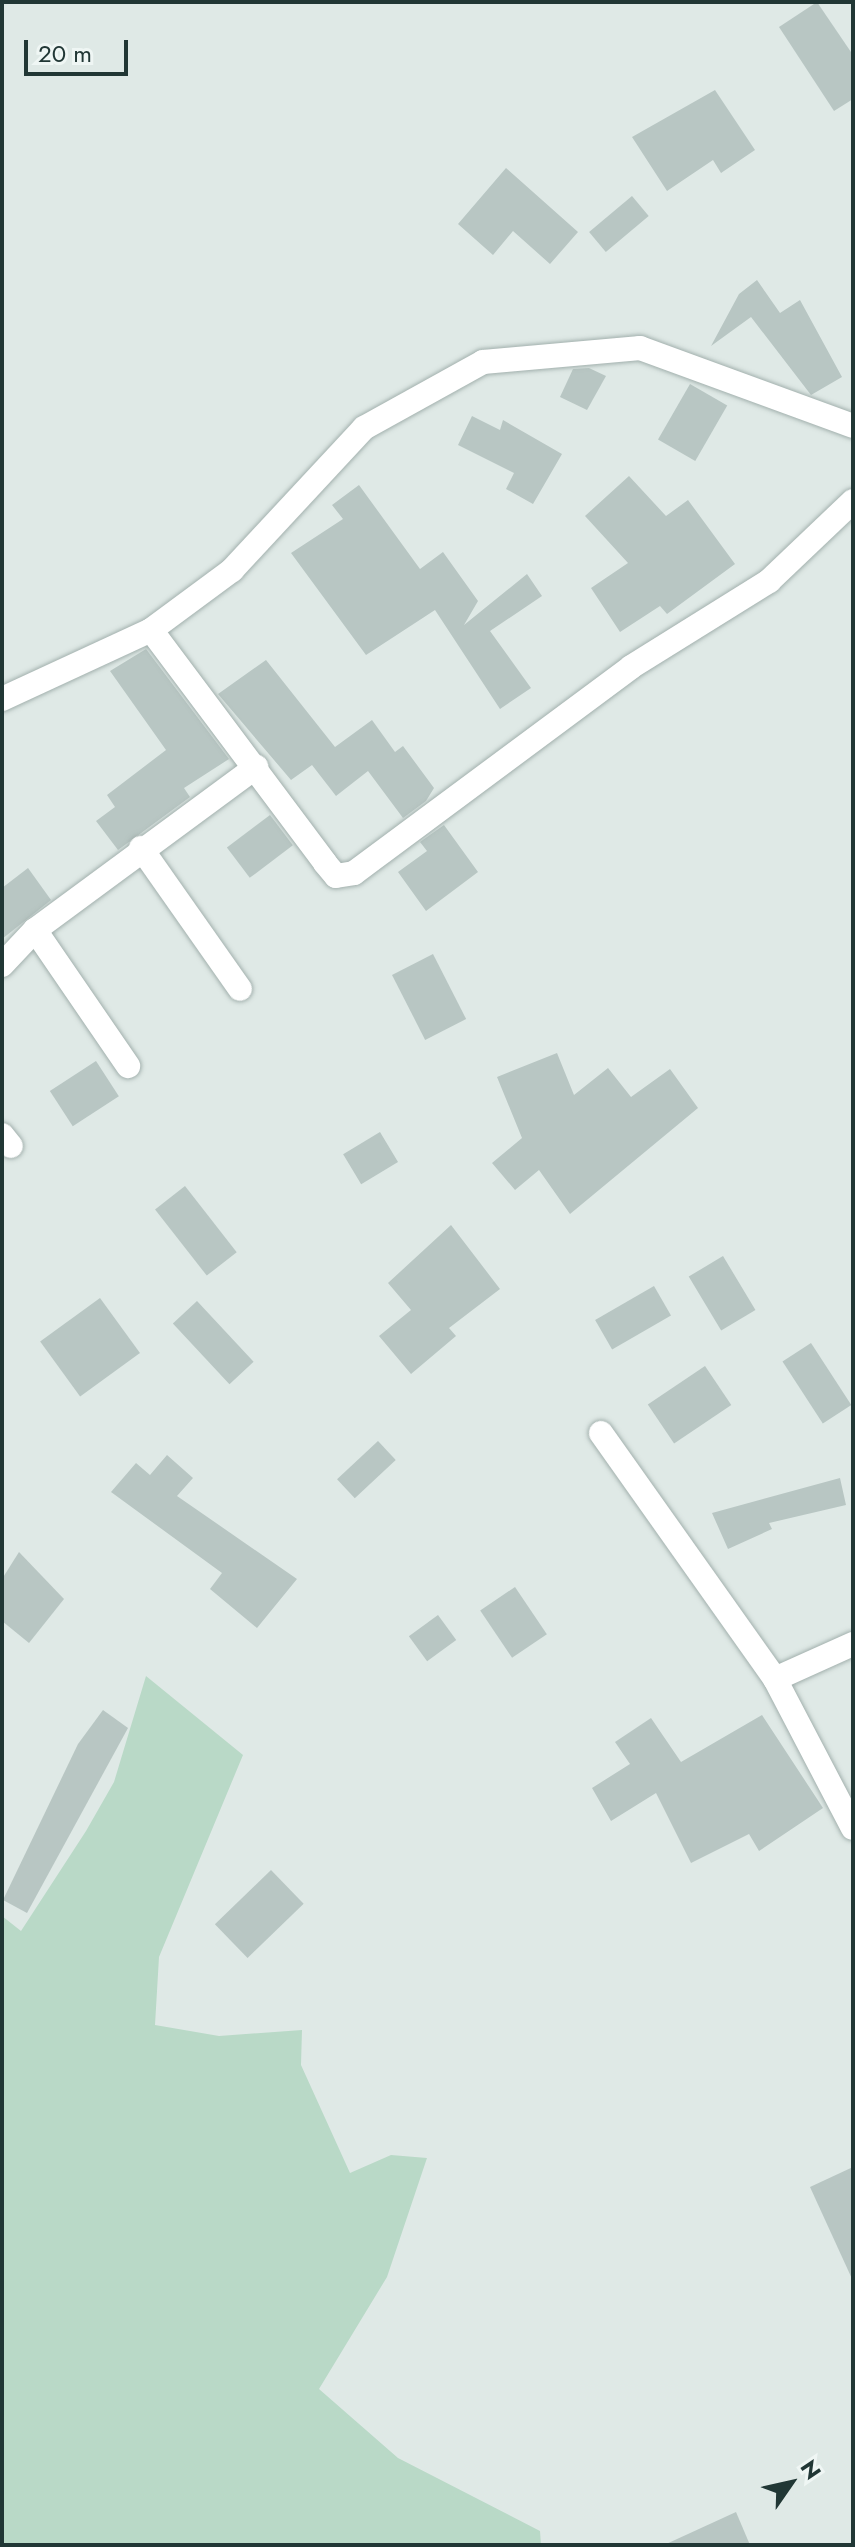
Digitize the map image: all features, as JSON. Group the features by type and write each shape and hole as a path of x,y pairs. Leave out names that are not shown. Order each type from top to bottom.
{"street":[{"path":"2,699 151,630 232,570 364,428 483,362 640,348 853,426"},
{"path":"151,630 325,863 336,876 354,873 631,667 769,581 853,501"},
{"path":"2,965 35,930 141,848 256,767"},
{"path":"141,848 240,989"},
{"path":"35,930 128,1066"},
{"path":"601,1433 775,1679 853,1828"},
{"path":"775,1679 853,1644"}],"green space":[{"path":"146,1676 243,1755 159,1957 155,2025 219,2036 302,2030 301,2065 350,2173 391,2155 427,2158 387,2277 319,2389 398,2458 540,2531 541,2545 2,2545 2,1916 21,1931 86,1831 114,1782"}],"building":[{"path":"817,2 853,55 853,99 834,111 779,27"},
{"path":"715,90 755,150 721,173 713,160 667,191 632,137"},
{"path":"506,168 578,232 550,264 513,231 493,255 458,224"},
{"path":"632,196 649,216 606,252 589,232"},
{"path":"757,280 780,313 800,300 842,377 811,395 751,317 711,346 739,294"},
{"path":"589,368 606,376 587,410 560,397 573,369"},
{"path":"690,384 727,406 695,461 658,439"},
{"path":"472,416 500,430 503,420 562,454 533,504 506,489 514,473 458,445"},
{"path":"629,476 666,516 688,500 735,564 667,614 660,606 620,632 591,588 628,563 585,516"},
{"path":"359,485 420,569 443,552 478,601 464,625 527,574 542,596 490,631 531,688 500,709 435,610 366,655 291,553 343,519 332,505"},
{"path":"146,649 229,759 184,788 190,797 118,850 96,821 115,807 107,795 166,750 110,671"},
{"path":"266,660 335,747 372,720 395,752 403,746 434,788 426,801 403,818 368,771 336,796 312,765 291,780 218,694"},
{"path":"270,815 293,845 250,878 227,847"},
{"path":"444,825 478,872 426,911 398,872 427,851 420,842"},
{"path":"28,868 51,900 2,939 2,888"},
{"path":"433,954 466,1019 425,1040 392,975"},
{"path":"557,1053 574,1095 608,1068 631,1097 670,1069 698,1108 570,1214 539,1170 515,1190 492,1163 522,1138 497,1077"},
{"path":"96,1061 119,1096 73,1126 50,1091"},
{"path":"380,1132 398,1162 361,1184 343,1154"},
{"path":"185,1186 237,1252 207,1276 155,1209"},
{"path":"451,1225 500,1289 449,1328 456,1336 411,1374 379,1336 411,1310 388,1283"},
{"path":"723,1256 755,1310 721,1331 689,1277"},
{"path":"654,1286 671,1315 612,1349 595,1320"},
{"path":"100,1298 140,1353 80,1397 40,1341"},
{"path":"197,1301 254,1362 229,1384 173,1324"},
{"path":"811,1343 851,1405 823,1424 782,1362"},
{"path":"705,1366 731,1405 674,1444 648,1405"},
{"path":"378,1441 396,1460 355,1498 337,1479"},
{"path":"167,1455 193,1478 177,1496 297,1579 257,1628 210,1589 222,1573 111,1492 136,1463 150,1475"},
{"path":"840,1478 846,1505 769,1523 772,1529 728,1549 712,1513"},
{"path":"19,1552 64,1599 29,1643 2,1621 2,1579"},
{"path":"515,1587 547,1634 512,1658 480,1610"},
{"path":"438,1615 456,1640 427,1661 409,1636"},
{"path":"103,1710 128,1728 27,1913 3,1900 78,1744"},
{"path":"762,1715 823,1808 759,1851 749,1834 691,1863 656,1793 611,1821 592,1788 630,1764 615,1742 651,1718 681,1762"},
{"path":"271,1870 304,1904 248,1958 215,1924"},
{"path":"853,2167 853,2281 810,2187"},
{"path":"736,2512 750,2545 664,2545"}]}
